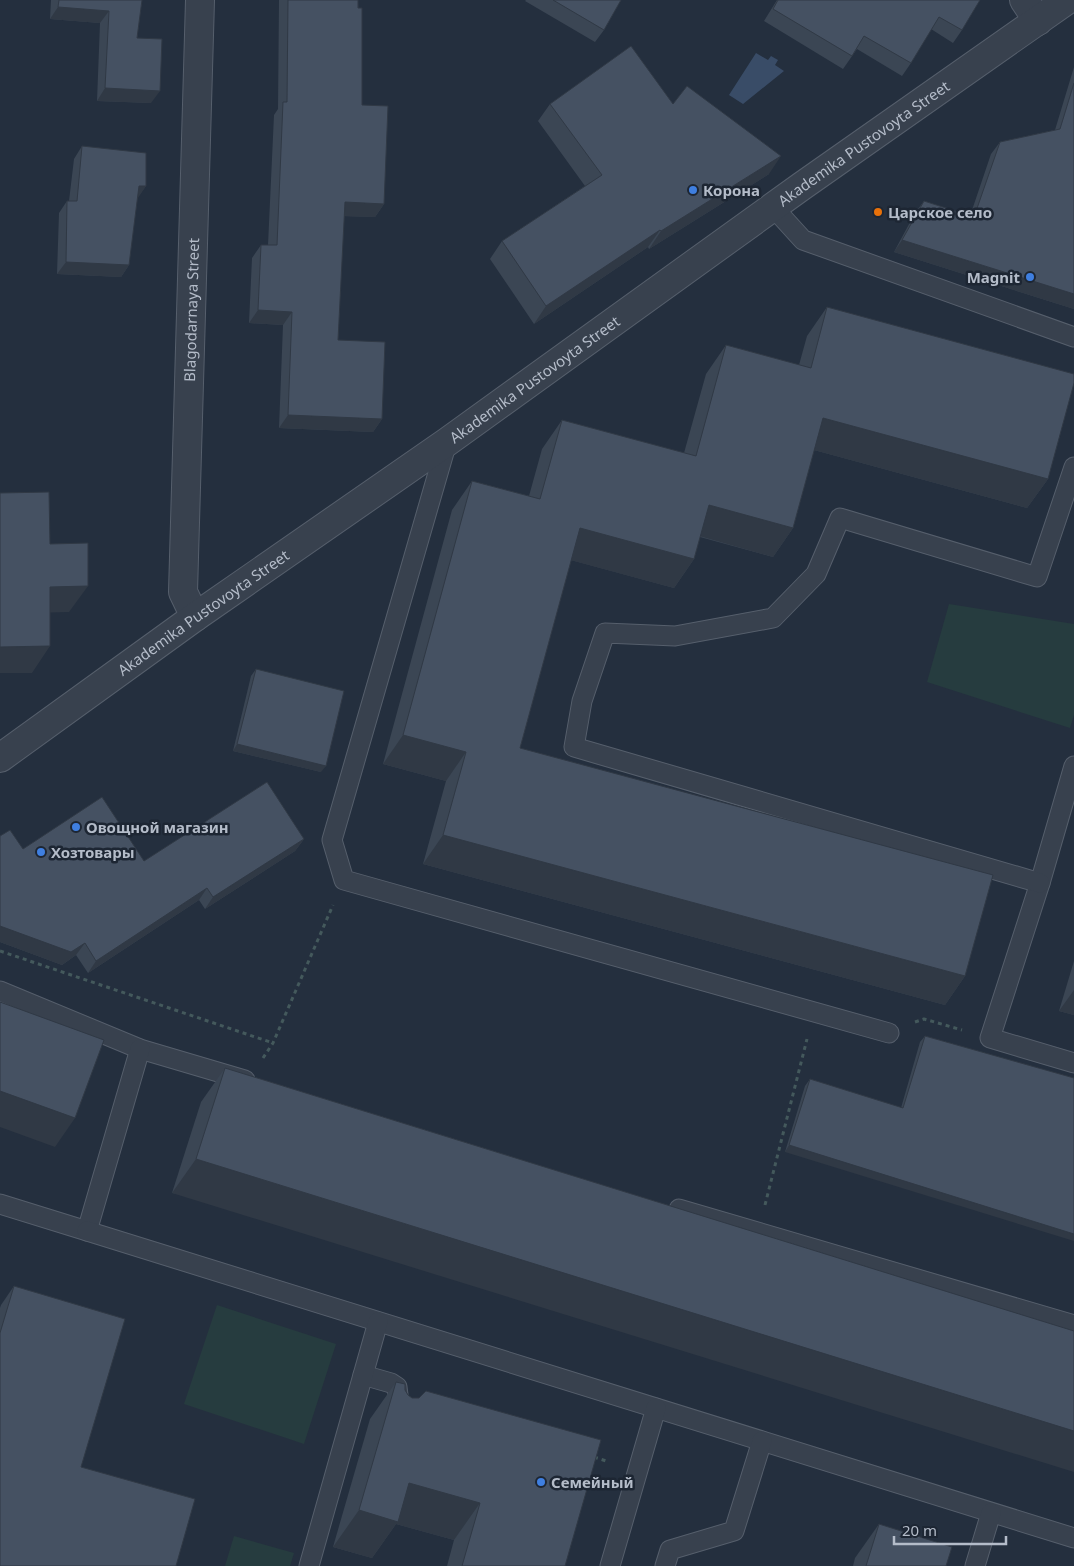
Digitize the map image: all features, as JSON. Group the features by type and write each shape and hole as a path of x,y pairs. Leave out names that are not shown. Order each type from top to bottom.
{"street":[{"name":"Blagodarnaya Street","path":"195,617 183,592 200,0"},
{"name":"Akademika Pustovoyta Street","path":"0,758 195,617 447,442 773,207 1031,10 1067,0"}],"lane":[{"path":"773,207 803,240 1074,337"},
{"path":"447,442 332,840 344,880 889,1032"},
{"path":"1040,883 574,747 582,701 604,633 675,636 774,618 816,574 840,518 1037,576 1074,467"},
{"path":"1074,766 1040,883 990,1038 1074,1063"},
{"path":"0,991 140,1049 252,1083"},
{"path":"87,1231 140,1049"},
{"path":"0,1204 1074,1538"},
{"path":"663,1204 1074,1325"},
{"path":"309,1566 378,1322"},
{"path":"363,1375 391,1383 397,1388 398,1395 390,1424"},
{"path":"610,1566 656,1408"},
{"path":"665,1566 670,1550 734,1531 762,1441"},
{"path":"975,1566 991,1513"}],"path":[{"path":"252,1083 273,1043 344,880"},
{"path":"0,951 273,1043"},
{"path":"758,1232 811,1025 817,1012"},
{"path":"889,1032 924,1019 990,1038"},
{"path":"585,1454 613,1463"}],"green space":[{"path":"949,604 1074,624 1074,715 1070,728 927,682"},
{"path":"217,1305 336,1344 304,1444 184,1404"},
{"path":"234,1536 294,1553 290,1566 225,1566"}],"water":[{"path":"756,53 768,60 771,56 778,60 775,65 784,71 743,104 729,95"}],"building":[{"path":"59,0 142,0 137,38 162,39 160,91 105,88 109,11 58,7"},
{"path":"288,0 358,0 358,8 362,8 362,105 388,106 384,204 345,202 338,340 385,342 382,419 288,415 292,312 258,310 261,245 277,245 283,102 287,102"},
{"path":"553,0 621,0 604,30"},
{"path":"778,0 980,0 962,30 939,17 911,63 864,36 852,56 773,9"},
{"path":"631,46 673,104 687,86 781,156 660,230 546,306 502,241 602,175 550,104"},
{"path":"1074,83 1074,294 902,240 924,201 974,217 1000,142 1060,129"},
{"path":"82,146 146,153 146,186 139,186 129,265 66,262 67,201 77,201"},
{"path":"827,307 1074,374 1074,383 1048,479 823,418 793,528 709,505 694,559 580,528 520,748 993,875 965,976 443,835 466,752 403,735 472,481 540,499 562,420 696,456 726,345 811,368"},
{"path":"49,492 50,544 88,543 88,586 50,587 50,646 0,647 0,493"},
{"path":"256,669 344,691 326,766 237,744"},
{"path":"267,782 304,839 213,897 207,888 96,961 85,943 71,952 0,926 0,836 10,830 23,849 102,797 144,861"},
{"path":"0,1002 104,1040 75,1118 0,1091"},
{"path":"925,1036 1074,1078 1074,1234 789,1145 810,1079 903,1108"},
{"path":"225,1068 1074,1331 1074,1431 196,1159"},
{"path":"14,1286 125,1319 81,1467 195,1499 176,1566 0,1566 0,1333"},
{"path":"396,1382 405,1384 405,1390 412,1398 419,1398 426,1391 601,1440 565,1566 462,1566 480,1503 409,1483 398,1522 359,1510"},
{"path":"879,1524 952,1547 946,1566 866,1566"}],"place":[{"name":"Корона","path":"693,190"},
{"name":"Царское село","path":"878,212"},
{"name":"Magnit","path":"1030,277"},
{"name":"Овощной магазин","path":"76,827"},
{"name":"Хозтовары","path":"41,852"},
{"name":"Семейный","path":"541,1482"}]}
